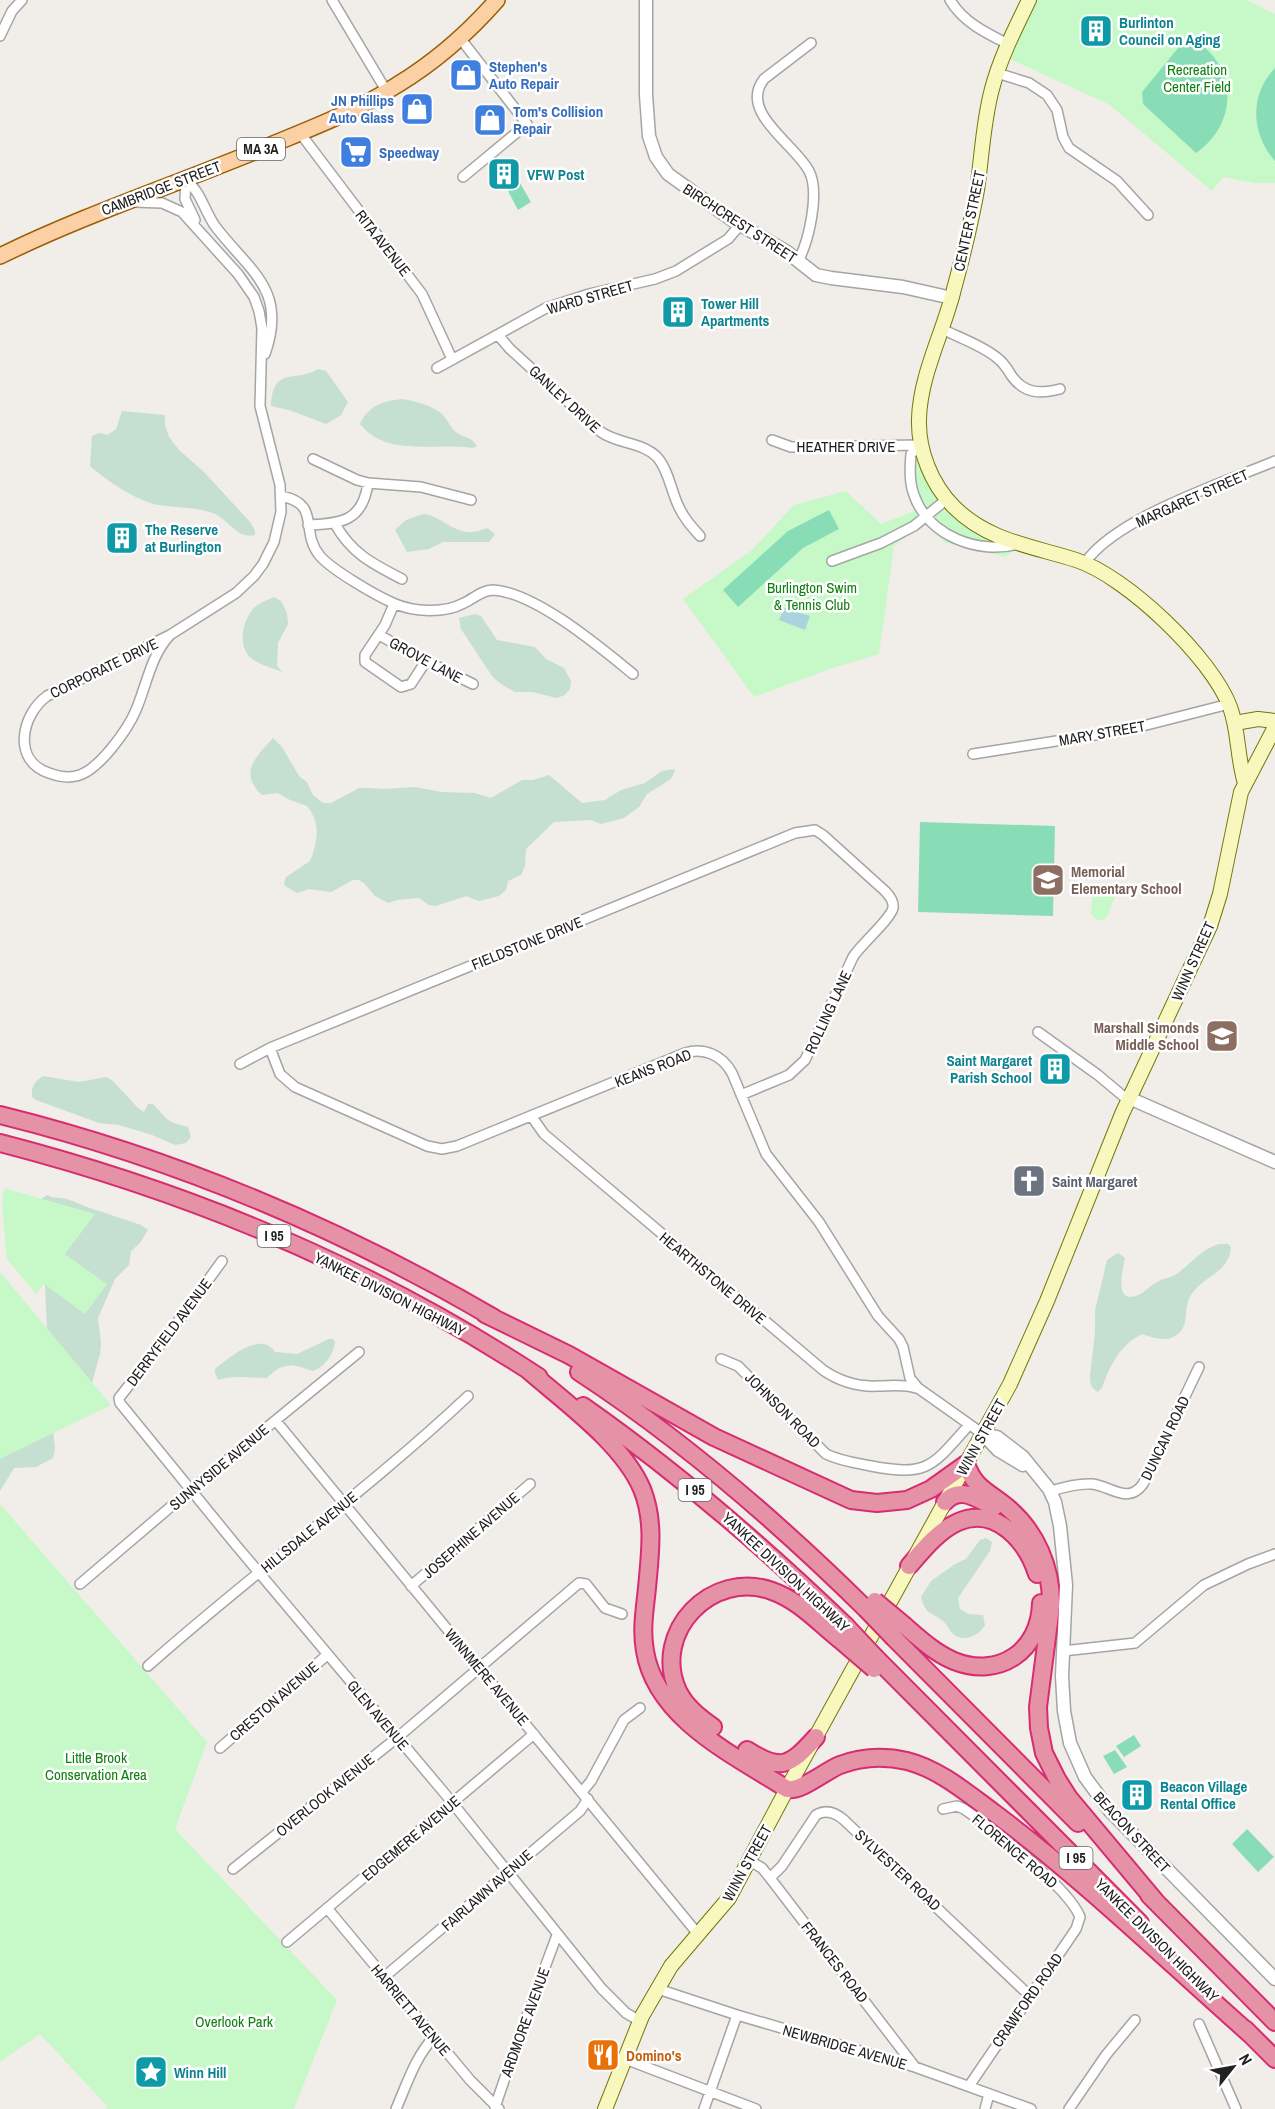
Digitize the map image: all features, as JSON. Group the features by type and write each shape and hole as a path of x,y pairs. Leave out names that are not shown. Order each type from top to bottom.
{"highway":[{"name":"YANKEE DIVISION HIGHWAY","path":"0,1115 96,1141 255,1199 428,1280 589,1378 725,1480 796,1541 843,1575 1156,1902 1275,2022"},
{"name":"YANKEE DIVISION HIGHWAY","path":"0,1143 137,1183 256,1228 343,1267 396,1294 529,1371 612,1427 693,1488 768,1552 842,1633 954,1735 1275,2059"},
{"path":"485,1314 568,1354 731,1446 851,1500 870,1503 906,1500 931,1489 966,1464 978,1486 1006,1506 1027,1529 1045,1562 1051,1588 1049,1626 1038,1715 1044,1753 1070,1798 1156,1902"},
{"path":"529,1371 609,1443 630,1468 642,1490 649,1511 651,1531 644,1644 650,1671 663,1697 681,1717 787,1789 796,1790 842,1764 870,1758 907,1761 934,1772 984,1806 1047,1854 1251,2035"},
{"path":"945,1502 954,1494 965,1493 1006,1513 1027,1529"},
{"path":"900,1632 951,1659 971,1666 989,1666 1010,1659 1024,1648 1035,1631 1041,1607 1038,1579 1029,1554 1014,1534 993,1522 974,1519 957,1523 936,1538 909,1566"},
{"path":"816,1737 799,1755 787,1763 772,1763 753,1754 702,1719 686,1703 674,1676 673,1645 683,1621 699,1603 721,1590 749,1586 765,1588 791,1600 842,1633"}],"main road":[{"name":"CAMBRIDGE STREET","path":"0,256 72,222 186,180 300,133 387,92 420,70 460,38 497,0"},
{"name":"CENTER STREET","path":"1029,0 1008,44 989,104 976,190 952,298 921,401 919,420 921,445 931,473 947,499 981,529 1018,544 1084,563 1114,579 1179,635 1206,666 1229,704 1235,723 1240,765 1245,783"},
{"path":"1235,723 1258,719 1275,721"},
{"name":"WINN STREET","path":"605,2109 640,2021 671,1966 729,1898 1010,1384 1035,1329 1129,1098 1212,920 1234,818 1245,783 1275,727"}],"street":[{"path":"0,36 9,16 22,0"},
{"path":"332,0 387,92"},
{"name":"BIRCHCREST STREET","path":"646,0 647,121 654,153 661,165 677,182 740,225 780,248 820,277 903,286 952,298"},
{"path":"950,0 968,21 988,35 1008,44"},
{"path":"460,38 527,124 463,177"},
{"path":"798,261 806,246 809,233 812,178 807,167 760,111 756,96 764,79 811,44"},
{"path":"997,73 1029,83 1047,95 1057,110 1062,137 1070,148 1117,181 1148,214"},
{"name":"RITA AVENUE","path":"300,133 422,294 452,359"},
{"name":"CORPORATE DRIVE","path":"186,180 185,199 197,225 208,241"},
{"name":"CORPORATE DRIVE","path":"186,180 196,189 218,229 255,271 265,287 271,306 272,327 262,362"},
{"name":"CORPORATE DRIVE","path":"125,202 158,203 175,208 186,216 238,274 254,297 261,321 260,406 277,470 281,512 274,542 254,576 228,599 170,635 41,701 32,712 24,736 24,749 33,764 47,772 75,776 90,769 101,760 132,718 156,654 170,635"},
{"name":"WARD STREET","path":"437,368 529,316 560,302 655,279 676,271 729,238 740,225"},
{"path":"942,329 995,356 1016,382 1026,390 1041,393 1060,389"},
{"name":"GANLEY DRIVE","path":"498,334 510,348 601,432 615,440 645,449 657,458 663,467 682,514 699,536"},
{"name":"HEATHER DRIVE","path":"772,440 791,447 921,445"},
{"name":"CENTER STREET","path":"921,445 911,454 911,479 915,499 927,517 939,528 966,543 991,547 1018,544"},
{"path":"313,459 368,483 422,487 471,500"},
{"name":"MARGARET STREET","path":"1084,563 1092,553 1110,539 1152,513 1275,461"},
{"path":"308,525 335,524 357,513 367,495 368,483"},
{"path":"281,496 294,499 302,504 306,512 312,542 323,560 394,604 426,610 440,610 462,604 487,591 494,590 508,594 554,614 598,645 633,674"},
{"path":"832,561 881,543 914,526 947,499"},
{"path":"335,524 353,550 370,563 402,579"},
{"path":"394,604 379,635 365,655 365,662 401,687 411,684 426,661"},
{"name":"GROVE LANE","path":"379,635 473,684"},
{"name":"MARY STREET","path":"973,754 1127,730 1229,704"},
{"name":"FIELDSTONE DRIVE","path":"240,1064 270,1048 795,833 816,831 885,891 893,904"},
{"name":"ROLLING LANE","path":"741,1095 789,1075 805,1060 853,957 889,916 893,904"},
{"path":"1038,1032 1098,1075 1122,1096 1275,1162"},
{"name":"KEANS ROAD","path":"270,1048 280,1074 295,1087 431,1147 442,1149 454,1148 685,1053 696,1051 712,1053 722,1059 729,1068 766,1154 819,1222 876,1313 900,1342 910,1378 918,1388 983,1434"},
{"name":"HEARTHSTONE DRIVE","path":"532,1117 544,1134 823,1370 858,1385 918,1388"},
{"name":"DERRYFIELD AVENUE","path":"120,1403 119,1398 222,1261"},
{"name":"SUNNYSIDE AVENUE","path":"80,1584 190,1490 359,1352"},
{"name":"JOHNSON ROAD","path":"721,1359 738,1366 826,1454 842,1460 895,1470 917,1470 937,1460 969,1425"},
{"name":"DUNCAN ROAD","path":"1051,1491 1088,1484 1098,1485 1120,1494 1131,1493 1139,1489 1199,1367"},
{"name":"HILLSDALE AVENUE","path":"148,1666 440,1423 468,1396"},
{"name":"GLEN AVENUE","path":"120,1403 327,1655 398,1737 557,1935 620,2009 640,2021"},
{"name":"WINNMERE AVENUE","path":"276,1421 698,1934"},
{"name":"BEACON STREET","path":"983,1434 1004,1441 1023,1457 1051,1491 1060,1526 1065,1570 1062,1688 1066,1725 1073,1752 1089,1785 1119,1820 1275,1979"},
{"name":"JOSEPHINE AVENUE","path":"411,1586 530,1484"},
{"path":"1063,1651 1136,1643 1204,1585 1275,1554"},
{"name":"OVERLOOK AVENUE","path":"233,1869 398,1737 578,1584 583,1582 587,1585 605,1608 622,1614"},
{"name":"CRESTON AVENUE","path":"220,1748 327,1655"},
{"name":"FAIRLAWN AVENUE","path":"383,1978 580,1811 591,1781 623,1721 640,1708"},
{"name":"EDGEMERE AVENUE","path":"287,1942 534,1734"},
{"name":"FLORENCE ROAD","path":"943,1809 957,1806 968,1811 1056,1885 1070,1899 1078,1912"},
{"name":"SYLVESTER ROAD","path":"770,1878 782,1866 816,1815 823,1812 836,1814 1030,1996"},
{"name":"FRANCES ROAD","path":"750,1861 762,1868 915,2067"},
{"name":"HARRIETT AVENUE","path":"327,1908 383,1978 496,2108"},
{"name":"CRAWFORD ROAD","path":"969,2086 1077,1929 1080,1917 1078,1912"},
{"name":"ARDMORE AVENUE","path":"496,2108 512,2055 557,1935"},
{"name":"NEWBRIDGE AVENUE","path":"658,1989 737,2015 915,2067 1031,2109"},
{"path":"704,2109 737,2015"},
{"path":"1069,2109 1106,2055 1135,2020"},
{"path":"1199,2024 1236,2109"},
{"path":"396,2109 417,2060 434,2037"},
{"path":"625,2059 709,2093 756,2109"},
{"path":"985,2109 989,2094"}],"green space":[{"name":"Recreation Center Field","path":"1035,0 1247,0 1275,14 1275,183 1255,183 1223,177 1212,191 1110,105 1010,59"},
{"path":"1188,36 1204,47 1216,60 1224,76 1227,92 1226,109 1221,125 1211,140 1196,153 1143,104 1142,92"},
{"path":"1275,68 1275,161 1261,139 1256,114 1261,90"},
{"path":"520,183 531,202 518,210 508,191"},
{"path":"318,369 326,371 348,402 341,415 326,424 271,406 276,385 280,380"},
{"path":"402,399 423,404 438,411 455,431 471,439 477,446 473,448 398,445 371,435 360,424 367,413 377,406"},
{"path":"122,411 165,415 169,437 251,523 255,535 244,535 220,517 209,512 159,505 142,500 113,484 90,466 92,436 99,433 108,435 116,429"},
{"name":"Burlington Swim & Tennis Club","path":"919,454 932,484 1016,549 1005,557 944,542 925,523 894,546 879,654 754,697 683,599 752,550 794,505 846,491 881,524 915,511 906,482 905,460"},
{"path":"829,510 839,529 803,548 738,607 723,590 788,531"},
{"path":"423,514 466,532 487,528 495,534 489,542 443,542 429,549 407,552 395,530 406,520"},
{"path":"274,597 281,601 287,613 288,624 278,643 277,666 283,672 252,659 246,652 243,641 244,629 250,612"},
{"path":"475,614 481,616 497,640 535,647 546,659 564,668 571,681 570,689 565,695 557,698 532,692 515,692 492,676 461,629 459,618"},
{"path":"273,738 282,747 299,776 307,782 313,795 323,803 331,803 359,788 415,787 441,792 475,793 491,798 522,780 533,780 549,775 582,803 605,800 621,790 645,783 662,771 674,769 675,771 671,779 647,794 639,807 624,818 601,824 590,820 554,822 526,849 525,866 521,875 508,881 506,890 499,896 479,901 466,896 436,906 429,905 419,898 388,903 375,896 359,880 353,880 331,892 309,889 297,893 285,886 286,877 310,861 317,833 314,819 307,806 277,793 262,795 251,779 252,765"},
{"path":"920,822 1055,826 1053,916 918,912"},
{"path":"1101,885 1112,888 1116,894 1107,917 1102,921 1094,918 1091,913 1093,890"},
{"path":"43,1076 79,1082 106,1077 112,1080 138,1108 144,1112 148,1104 153,1104 168,1120 188,1127 191,1137 186,1143 175,1145 119,1125 99,1123 36,1100 32,1097 33,1087"},
{"path":"4,1188 95,1214 65,1254 107,1284 85,1314 44,1284 36,1294 7,1259 2,1206"},
{"path":"47,1195 67,1199 141,1225 148,1230 140,1243 131,1251 129,1265 115,1279 98,1318 100,1354 92,1383 53,1430 55,1449 53,1458 36,1467 14,1468 0,1491 0,1441 47,1329 41,1199"},
{"path":"1220,1244 1228,1244 1231,1247 1226,1262 1191,1295 1182,1330 1169,1338 1160,1339 1142,1334 1134,1339 1117,1356 1102,1388 1098,1392 1094,1389 1090,1376 1095,1311 1107,1260 1118,1253 1125,1258 1121,1279 1123,1292 1133,1297 1159,1281 1176,1275 1203,1252"},
{"path":"0,1272 111,1405 0,1459"},
{"path":"329,1339 335,1342 331,1356 322,1366 313,1371 300,1367 283,1366 267,1378 236,1377 218,1380 215,1373 215,1369 228,1359 254,1345 262,1344 269,1346 275,1352 297,1354"},
{"name":"Little Brook Conservation Area","path":"0,1504 207,1742 175,1829 337,2000 294,2109 106,2109 107,2106 40,2034 0,2062"},
{"path":"986,1538 992,1542 990,1551 958,1598 960,1609 968,1614 983,1615 985,1625 973,1636 960,1638 952,1633 943,1621 927,1610 921,1597 931,1581 966,1559 980,1540"},
{"path":"1134,1735 1141,1746 1124,1757 1116,1746"},
{"path":"1115,1750 1127,1767 1114,1774 1103,1756"},
{"path":"1247,1829 1274,1857 1258,1872 1232,1844"}],"water":[{"path":"784,608 810,616 805,630 779,620"}],"place":[{"name":"Burlinton Council on Aging","path":"1096,31"},
{"name":"Stephen's Auto Repair","path":"466,75"},
{"name":"JN Phillips Auto Glass","path":"417,109"},
{"name":"Tom's Collision Repair","path":"490,120"},
{"name":"Speedway","path":"356,152"},
{"name":"VFW Post","path":"504,174"},
{"name":"Tower Hill Apartments","path":"678,312"},
{"name":"The Reserve at Burlington","path":"122,538"},
{"name":"Memorial Elementary School","path":"1048,880"},
{"name":"Marshall Simonds Middle School","path":"1222,1036"},
{"name":"Saint Margaret Parish School","path":"1055,1069"},
{"name":"Saint Margaret","path":"1029,1181"},
{"name":"Beacon Village Rental Office","path":"1137,1795"},
{"name":"Domino's","path":"603,2055"},
{"name":"Winn Hill","path":"151,2072"}],"park label":[{"name":"Overlook Park","path":"234,2021"}]}
